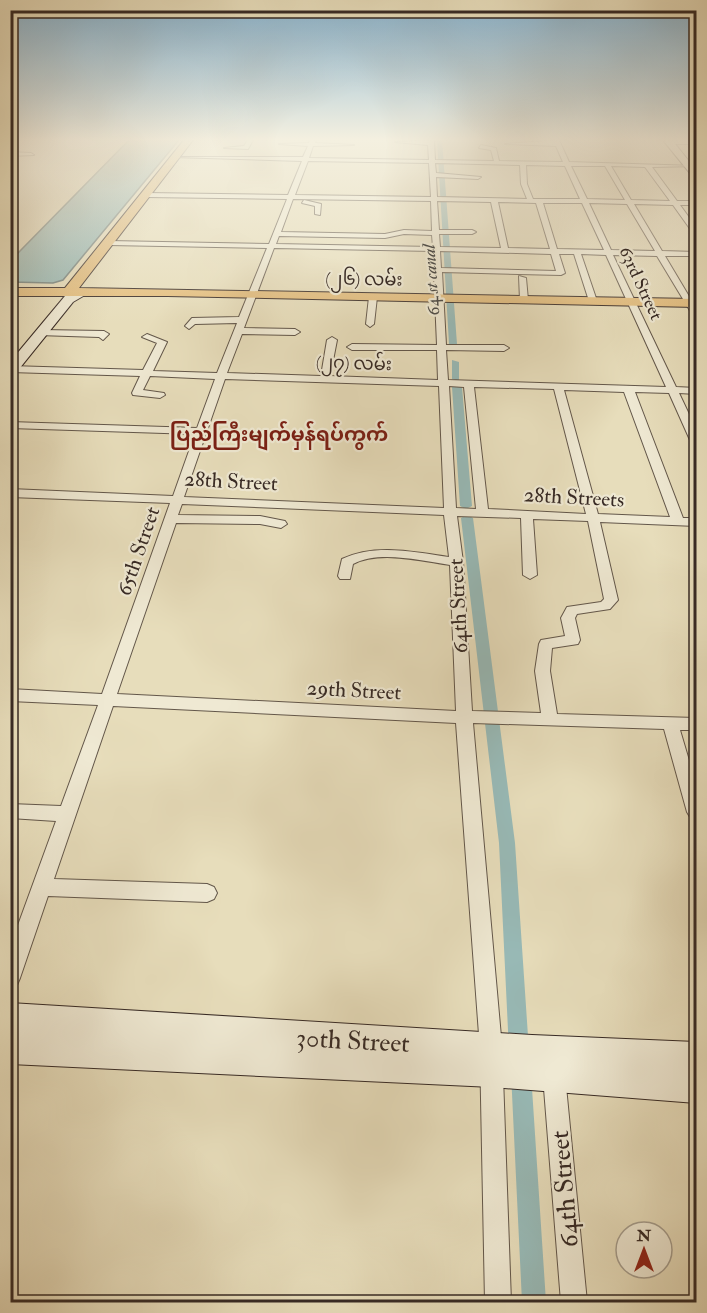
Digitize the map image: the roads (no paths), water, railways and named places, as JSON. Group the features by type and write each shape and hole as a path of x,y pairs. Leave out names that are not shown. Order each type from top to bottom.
{"main road":[{"path":"11,370 147,201"},
{"name":"(၂၆) လမ်း","path":"10,287 75,292"},
{"name":"(၂၆) လမ်း","path":"10,292 167,292 593,301 694,307"},
{"name":"30th Street","path":"10,1018 517,1063 696,1087"},
{"name":"30th Street","path":"10,1048 517,1063 696,1058"}],"street":[{"path":"231,201 236,205"},
{"name":"65th Street","path":"10,978 221,375 289,201"},
{"path":"302,201 319,205 318,214"},
{"name":"64th Street","path":"438,201 449,348 455,383 466,511 456,562 464,717 517,1063 574,1302"},
{"path":"494,201 505,251"},
{"path":"444,270 560,273 535,201"},
{"name":"63rd Street","path":"584,201 696,440"},
{"path":"596,201 696,203"},
{"path":"629,202 694,307"},
{"path":"676,203 696,231"},
{"path":"404,220 402,230 404,232"},
{"path":"115,244 385,236 404,232 472,232"},
{"path":"274,240 443,250 696,254"},
{"path":"577,252 593,301"},
{"path":"522,278 524,300"},
{"path":"370,324 373,297"},
{"path":"189,326 192,321 199,319 278,341"},
{"path":"238,330 295,332"},
{"path":"41,333 99,333 104,334 103,337"},
{"path":"147,338 162,342 138,393 160,395"},
{"path":"325,379 332,340"},
{"path":"352,347 504,348"},
{"name":"(၂၇) လမ်း","path":"11,370 696,391"},
{"path":"455,383 466,511"},
{"path":"550,719 544,673 543,650 546,644 573,640 568,618 572,610 605,606 611,600 593,517 558,387"},
{"path":"628,388 678,522"},
{"path":"10,425 202,431"},
{"name":"28th Street","path":"10,493 466,511"},
{"name":"28th Streets","path":"466,511 696,522"},
{"path":"527,514 530,575"},
{"path":"172,519 260,520 281,524"},
{"path":"345,576 347,562 358,557 405,556 456,562"},
{"name":"29th Street","path":"10,694 464,717 696,724"},
{"path":"670,723 696,812"},
{"path":"10,811 69,814"},
{"path":"42,887 207,893"},
{"path":"498,1302 517,1063"}],"water":[{"path":"69,201 128,201 63,280 53,283 11,282 11,255 17,254"}],"waterway":[{"name":"64 st canal","path":"443,201 453,344"},
{"path":"455,362 456,379"},
{"path":"457,387 466,506"},
{"path":"467,518 507,843 519,1051"},
{"path":"521,1073 534,1302"}],"district":[{"name":"ပြည်ကြီးမျက်မှန်ရပ်ကွက်","path":"279,434"}]}
